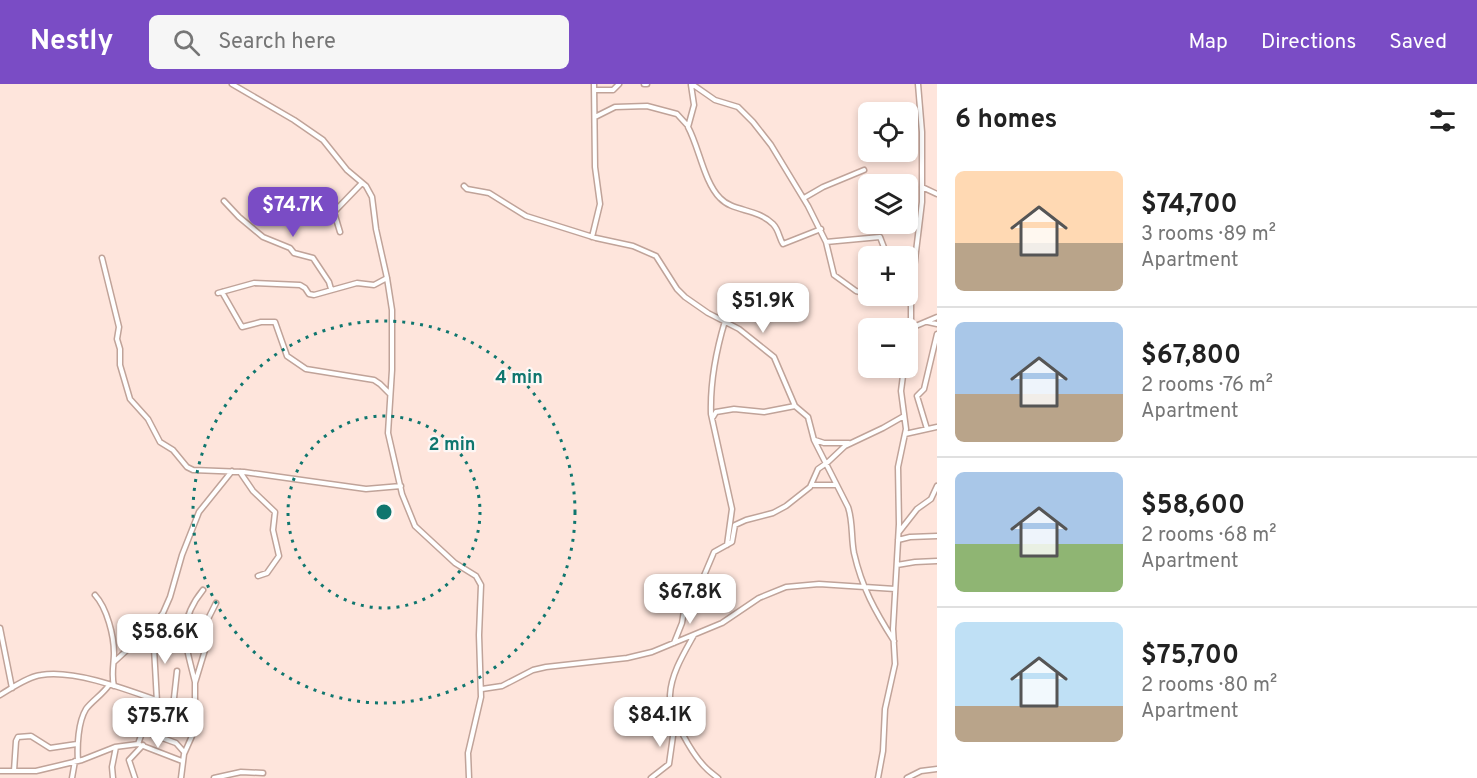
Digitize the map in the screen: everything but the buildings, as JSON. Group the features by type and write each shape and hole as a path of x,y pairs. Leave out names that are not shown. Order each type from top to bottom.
{"street":[{"path":"232,84 294,120 323,140 340,162 370,191 387,278 393,331 388,433 400,486 415,526 480,581 479,634 482,689 480,707 468,753 469,778"},
{"path":"592,237 600,204 596,167 594,84"},
{"path":"594,90 614,90 619,84"},
{"path":"688,126 694,105 691,84"},
{"path":"691,84 715,100 741,108 768,140 821,230 832,271 836,277 858,292"},
{"path":"917,246 921,221 922,187 922,140 918,84"},
{"path":"595,117 615,107 647,106 677,114 688,126 696,140 704,168 721,200 764,216 776,227 783,244 821,230"},
{"path":"804,198 823,187 864,170"},
{"path":"340,232 334,212 362,183"},
{"path":"464,186 467,189 492,194 525,216 592,237 633,246 656,256 679,291 708,313 745,333 775,359 795,406 807,415 814,440 850,512 852,544 863,586 894,641"},
{"path":"922,187 937,194"},
{"path":"224,201 263,237 290,248 293,253 313,258 331,289"},
{"path":"826,242 880,237 883,246"},
{"path":"102,258 118,320 120,365 131,401 148,419 160,442 179,456 188,468 240,471 366,489 400,486"},
{"path":"387,278 374,285 357,283 314,295 309,294 300,285 254,283 220,292 242,327 261,322 275,322 287,356 306,369 374,380 390,395"},
{"path":"918,325 937,317"},
{"path":"724,321 711,389 713,418 732,509 727,545"},
{"path":"927,322 937,324"},
{"path":"927,429 917,396 924,389 937,334"},
{"path":"878,778 883,751 885,709 894,666 899,457 905,434 903,378"},
{"path":"713,418 716,412 727,409 764,412 795,406"},
{"path":"674,643 682,623 687,593 703,578 714,552 732,542 734,528 738,523 775,513 811,485 818,469 849,443 904,416"},
{"path":"905,434 937,427"},
{"path":"814,440 824,443 849,443"},
{"path":"114,662 151,628 165,609 182,555 199,512 232,471"},
{"path":"240,471 249,486 274,510 276,515 273,530 279,556 268,573 258,576"},
{"path":"811,485 836,485"},
{"path":"899,532 917,509 931,499 937,486"},
{"path":"898,540 937,536"},
{"path":"897,565 937,561"},
{"path":"482,689 502,686 533,670 546,667 633,657 724,622 747,605 778,590 808,584 895,589"},
{"path":"181,778 184,753 192,736 195,720 195,683 187,647 185,622 202,590"},
{"path":"72,778 77,744 86,710 111,686 114,646 102,603 95,595"},
{"path":"195,683 205,650 208,619 216,603"},
{"path":"0,628 12,688"},
{"path":"135,778 129,760 140,744 155,701 154,646 151,628"},
{"path":"694,635 671,685 670,699 675,721 701,762 718,778"},
{"path":"164,716 174,707 177,671"},
{"path":"0,695 34,676 48,674 87,678 188,711 195,720"},
{"path":"162,704 164,716 162,739"},
{"path":"651,778 669,764 675,721"},
{"path":"143,731 179,745 184,753"},
{"path":"14,771 18,737 31,736 50,748 77,744"},
{"path":"0,771 35,771 76,761 117,747 140,744 183,761"},
{"path":"113,778 112,767 117,747"},
{"path":"907,778 921,771 937,769"},
{"path":"214,778 230,773 263,773"}]}
